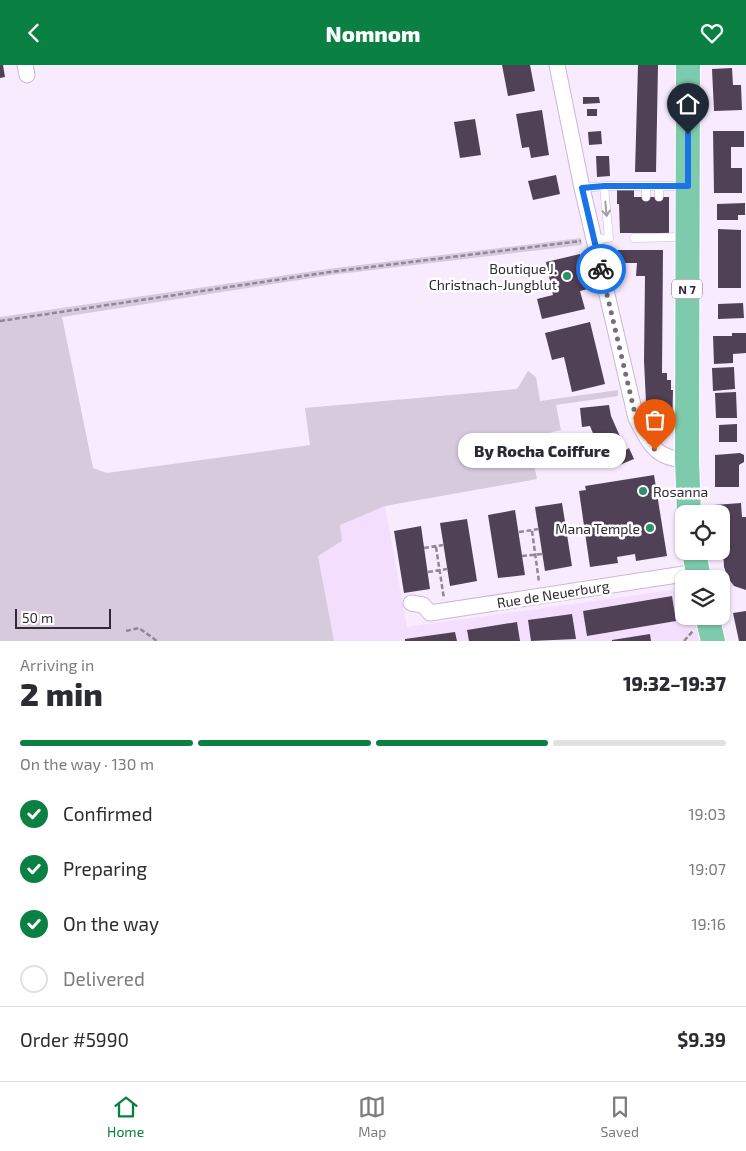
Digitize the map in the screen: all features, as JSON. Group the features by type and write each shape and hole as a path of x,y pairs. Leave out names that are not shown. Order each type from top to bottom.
{"main road":[{"name":"N 7","path":"688,65 687,460 689,505"}],"street":[{"path":"557,65 593,240 636,418 655,450 665,457 687,460"},
{"name":"Rue de Neuerburg","path":"411,603 423,605 430,613 697,567"}],"lane":[{"path":"582,188 604,186 688,186"},
{"path":"593,240 609,238 604,186"},
{"path":"646,186 646,197"},
{"path":"658,186 659,197"},
{"path":"634,238 647,235 688,237"}],"path":[{"path":"0,321 330,272 593,240"},
{"path":"519,532 539,529"},
{"path":"532,531 540,586"},
{"path":"424,549 444,545"},
{"path":"436,547 445,600"},
{"path":"522,556 542,554"},
{"path":"428,572 447,569"},
{"path":"126,631 139,628 157,641"},
{"path":"684,641 705,629"}],"shaded area":[{"path":"581,238 582,245 331,275 62,317 93,468 107,473 310,445 305,408 517,389 528,371 536,377 540,401 618,390 618,396 556,405 561,430 528,438 537,479 385,506 340,525 342,541 318,556 334,641 0,641 0,317 335,268"},
{"path":"385,506 407,627 675,590 675,625 699,625 703,641 334,641 318,556 342,541 340,525"}],"building":[{"path":"0,65 3,65 5,77 0,78"},
{"path":"502,65 530,65 535,91 508,96"},
{"path":"638,65 658,65 656,172 635,172"},
{"path":"732,68 733,85 741,85 742,110 714,111 712,69"},
{"path":"583,97 599,97 600,103 583,104"},
{"path":"587,109 597,109 597,116 587,116"},
{"path":"542,110 549,155 531,158 529,147 522,148 516,114"},
{"path":"475,119 481,155 460,158 454,122"},
{"path":"601,131 602,144 589,145 588,132"},
{"path":"713,131 744,131 744,147 731,147 731,168 742,168 742,193 714,193"},
{"path":"596,156 609,156 610,176 597,177"},
{"path":"556,175 560,194 533,200 528,181"},
{"path":"617,190 634,190 634,197 669,197 669,233 620,233"},
{"path":"745,203 745,215 738,215 738,220 717,220 717,204"},
{"path":"718,229 741,230 741,288 718,288"},
{"path":"618,250 663,250 662,373 667,373 667,380 671,380 671,390 673,390 672,432 661,432 661,425 655,425 655,402 646,402 644,361 645,276 636,276 637,263 618,263"},
{"name":"Boutique J. Christnach-Jungblut","path":"580,254 588,289 580,291 585,309 542,319 537,299 553,295 546,262"},
{"path":"743,303 744,318 718,319 718,304"},
{"path":"590,322 605,384 572,392 564,357 552,360 545,333"},
{"path":"732,333 746,333 746,353 733,354 733,363 714,364 713,336 732,336"},
{"path":"734,367 735,389 713,391 712,368"},
{"path":"736,392 737,418 716,418 715,393"},
{"path":"609,405 611,416 626,450 629,448 634,459 617,466 615,463 604,468 598,455 601,453 590,426 582,427 580,408"},
{"path":"737,424 737,442 719,442 719,425"},
{"path":"740,453 744,455 744,462 739,465 739,487 715,487 715,455"},
{"path":"654,475 667,556 636,561 635,554 617,557 618,563 590,567 579,491 586,490 585,486"},
{"path":"562,503 572,566 545,571 535,507"},
{"path":"741,503 742,517 746,517 746,590 734,586 730,581 730,570 725,570 724,567 724,560 730,560 730,505 714,505"},
{"path":"515,510 525,575 498,578 488,515"},
{"path":"467,519 477,581 450,586 440,523"},
{"path":"421,526 430,589 404,593 394,531"},
{"path":"672,596 675,621 587,636 583,611"},
{"path":"746,611 746,641 739,641 733,613"},
{"path":"572,614 576,639 531,641 528,620"},
{"path":"517,622 520,641 469,641 467,630"},
{"path":"455,632 457,641 405,641 405,639"},
{"path":"650,634 651,641 612,641 612,640"}],"way so far":[{"path":"601,269 636,418 655,450"}],"place":[{"name":"Boutique J. Christnach-Jungblut","path":"567,276"},
{"name":"By Rocha Coiffure","path":"655,450"},
{"name":"Rosanna","path":"643,491"},
{"name":"Mana Temple","path":"650,528"}],"route":[{"path":"601,269 582,188 604,186 688,186 688,134"}]}
